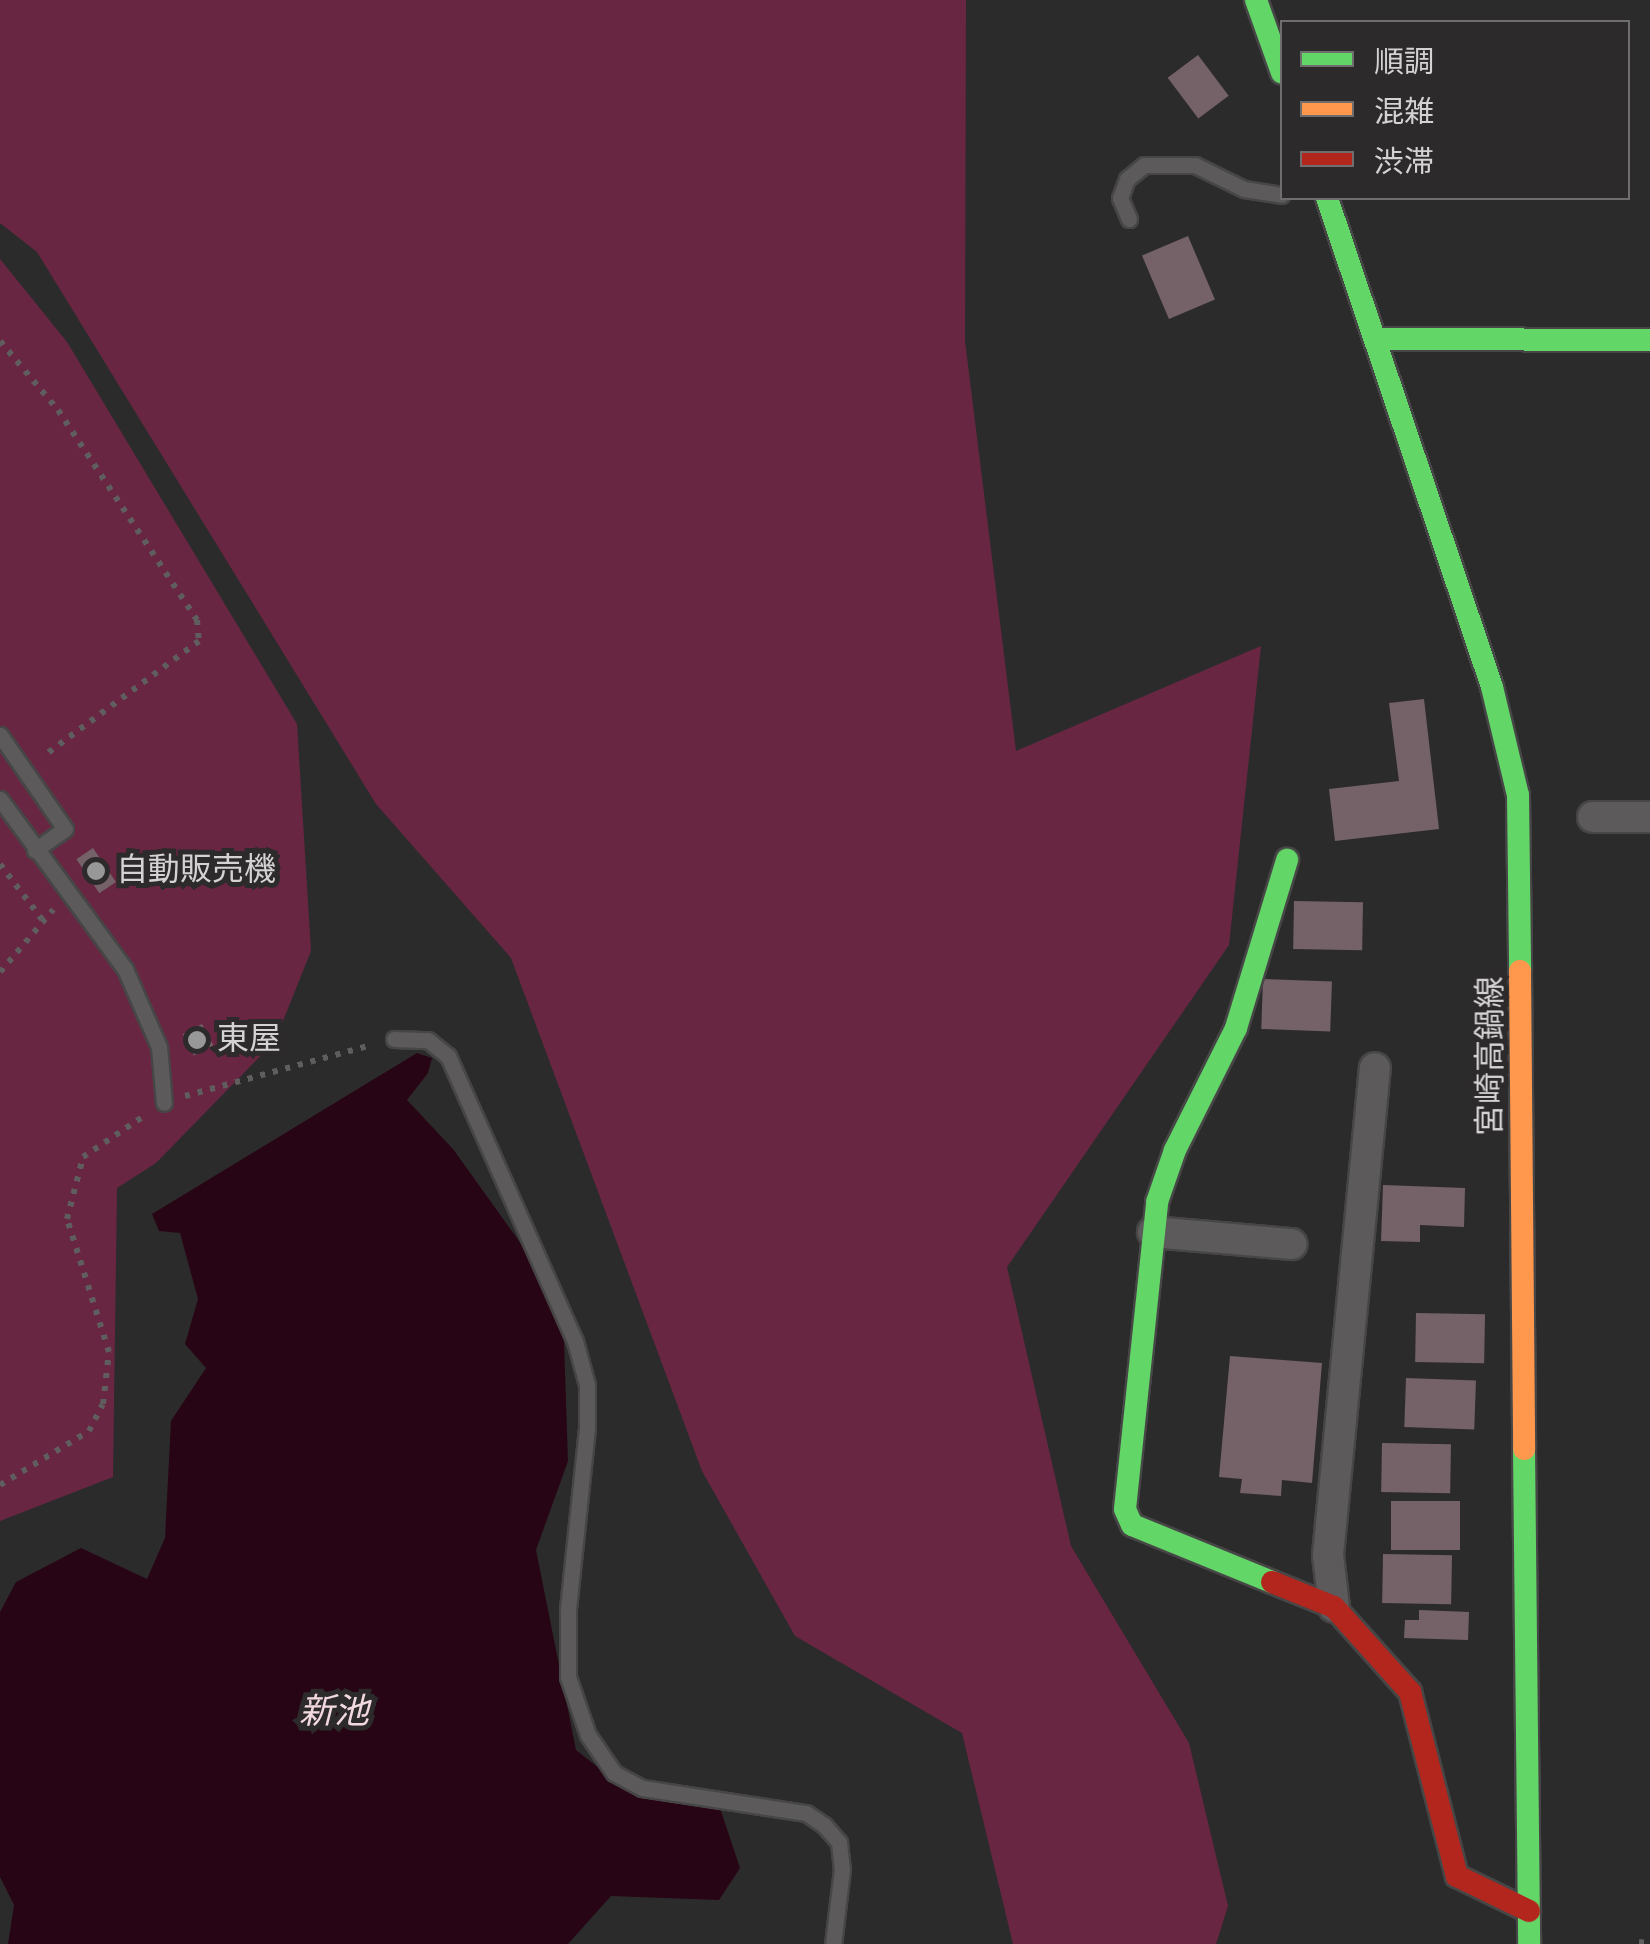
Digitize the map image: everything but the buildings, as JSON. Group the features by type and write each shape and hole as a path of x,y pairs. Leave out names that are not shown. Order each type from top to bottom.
{"main road":[{"path":"1256,0 1280,67"},
{"name":"宮崎高鍋線","path":"1329,200 1379,339 1492,687 1518,795 1530,1944"},
{"path":"1379,339 1650,340"},
{"path":"1287,860 1248,994 1206,1097 1174,1150 1153,1232 1126,1509 1132,1526 1334,1608 1410,1692 1456,1876 1529,1911"}],"street":[{"path":"1593,817 1650,817"},
{"path":"1334,1608 1328,1555 1375,1068"},
{"path":"1153,1232 1292,1244"}],"lane":[{"path":"1129,219 1120,198 1127,179 1144,166 1195,165 1244,188 1280,195"},
{"path":"0,735 65,829 35,850"},
{"path":"0,800 125,970 159,1047 164,1104"},
{"path":"394,1039 428,1040 448,1056 575,1342 587,1385 568,1610 568,1677 588,1735 614,1773 642,1788 806,1813 824,1825 839,1842 842,1869 832,1944"}],"path":[{"path":"0,341 58,410 197,620 199,641 24,769"},
{"path":"0,864 44,922"},
{"path":"0,972 66,893"},
{"path":"0,1485 88,1431 103,1404 109,1352 67,1219 73,1179 82,1157 164,1104 394,1039"},
{"path":"1639,1942 1650,1943"}],"shaded area":[{"path":"0,0 966,0 965,341 1016,751 1261,646 1229,945 1007,1267 1071,1546 1189,1743 1228,1906 1216,1944 1013,1944 962,1733 795,1636 702,1471 511,958 376,804 37,252 0,223"},
{"path":"0,259 67,342 297,724 311,951 275,1041 156,1163 117,1188 113,1477 0,1521"}],"water":[{"name":"新池","path":"417,1053 432,1058 428,1073 407,1100 453,1149 529,1255 564,1341 568,1461 536,1550 576,1750 627,1790 720,1808 740,1868 719,1900 611,1896 568,1944 8,1944 14,1905 0,1877 0,1612 16,1582 81,1548 147,1579 165,1538 171,1421 206,1368 185,1344 198,1299 180,1233 159,1231 152,1214"}],"traffic: fast":[{"path":"1256,0 1280,67"},
{"path":"1328,200 1492,687 1518,795 1520,971"},
{"path":"1379,339 1650,340"},
{"path":"1272,1582 1132,1525 1125,1509 1157,1202 1175,1150 1236,1028 1287,860"},
{"path":"1524,1449 1529,1944"}],"traffic: slow":[{"path":"1520,971 1524,1449"}],"traffic: jam":[{"path":"1272,1582 1334,1607 1410,1692 1457,1876 1529,1911"}],"place":[{"name":"自動販売機","path":"96,871"},
{"name":"東屋","path":"197,1040"}]}
